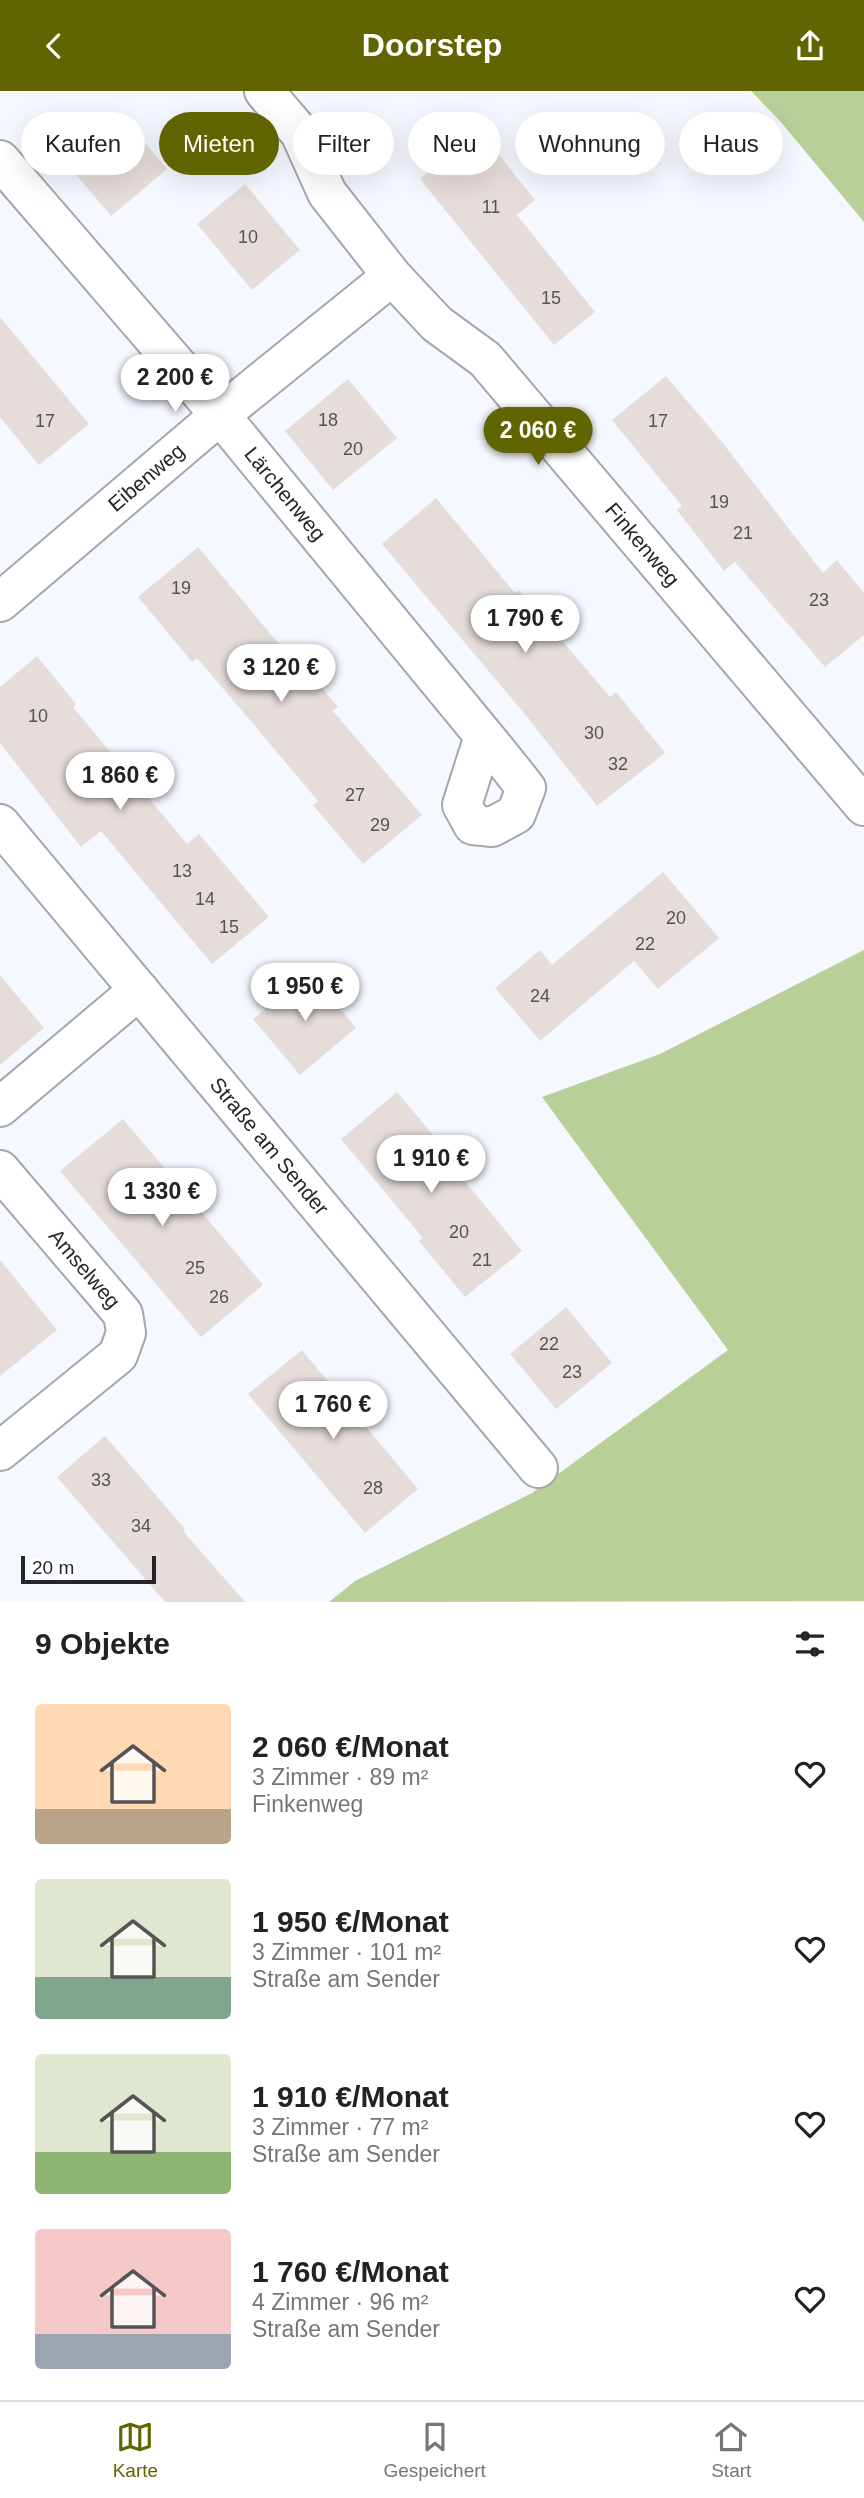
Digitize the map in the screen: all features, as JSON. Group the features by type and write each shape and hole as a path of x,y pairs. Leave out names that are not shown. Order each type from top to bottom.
{"street":[{"name":"Finkenweg","path":"264,91 300,133 327,193 392,277 437,324 485,359 864,806"},
{"name":"Lärchenweg","path":"0,160 220,415 484,736"},
{"name":"Eibenweg","path":"0,602 220,415 392,277"},
{"name":"Straße am Sender","path":"0,824 538,1468"},
{"path":"0,1107 139,989"},
{"name":"Amselweg","path":"0,1170 123,1314 126,1333 118,1355 0,1451"}],"green space":[{"path":"751,91 864,91 864,222 783,125 783,112 771,112"},
{"path":"864,950 864,1601 329,1602 355,1581 532,1493 728,1350 542,1097 660,1054"}],"building":[{"path":"145,143 159,160 160,175 111,216 76,175 145,175"},
{"path":"501,158 535,200 517,215 595,312 554,345 420,179 425,175 501,175"},
{"path":"245,184 300,250 252,290 197,224"},
{"path":"0,317 89,424 39,465 0,417"},
{"path":"666,376 722,442 823,573 837,560 864,593 864,635 825,667 735,562 724,571 677,510 682,506 612,420"},
{"path":"348,379 397,438 333,490 285,431"},
{"path":"436,498 515,593 519,590 610,697 616,692 665,753 597,806 528,718 382,544"},
{"path":"198,547 284,650 288,647 338,707 333,711 422,815 363,864 313,805 318,801 255,726 197,658 192,662 138,597"},
{"path":"37,656 76,704 73,707 187,844 199,834 269,917 212,964 101,831 81,847 0,743 0,687"},
{"path":"663,872 719,938 658,989 634,961 540,1041 495,988 540,950 552,965"},
{"path":"310,972 356,1028 300,1075 253,1019"},
{"path":"0,975 44,1028 0,1065"},
{"path":"397,1092 444,1148 440,1151 522,1251 465,1297 419,1241 423,1238 341,1139"},
{"path":"123,1119 263,1285 201,1337 60,1171"},
{"path":"0,1260 57,1330 0,1376"},
{"path":"566,1307 612,1363 556,1409 510,1354"},
{"path":"302,1350 418,1489 365,1533 248,1394"},
{"path":"105,1436 245,1602 165,1602 57,1477"}]}
